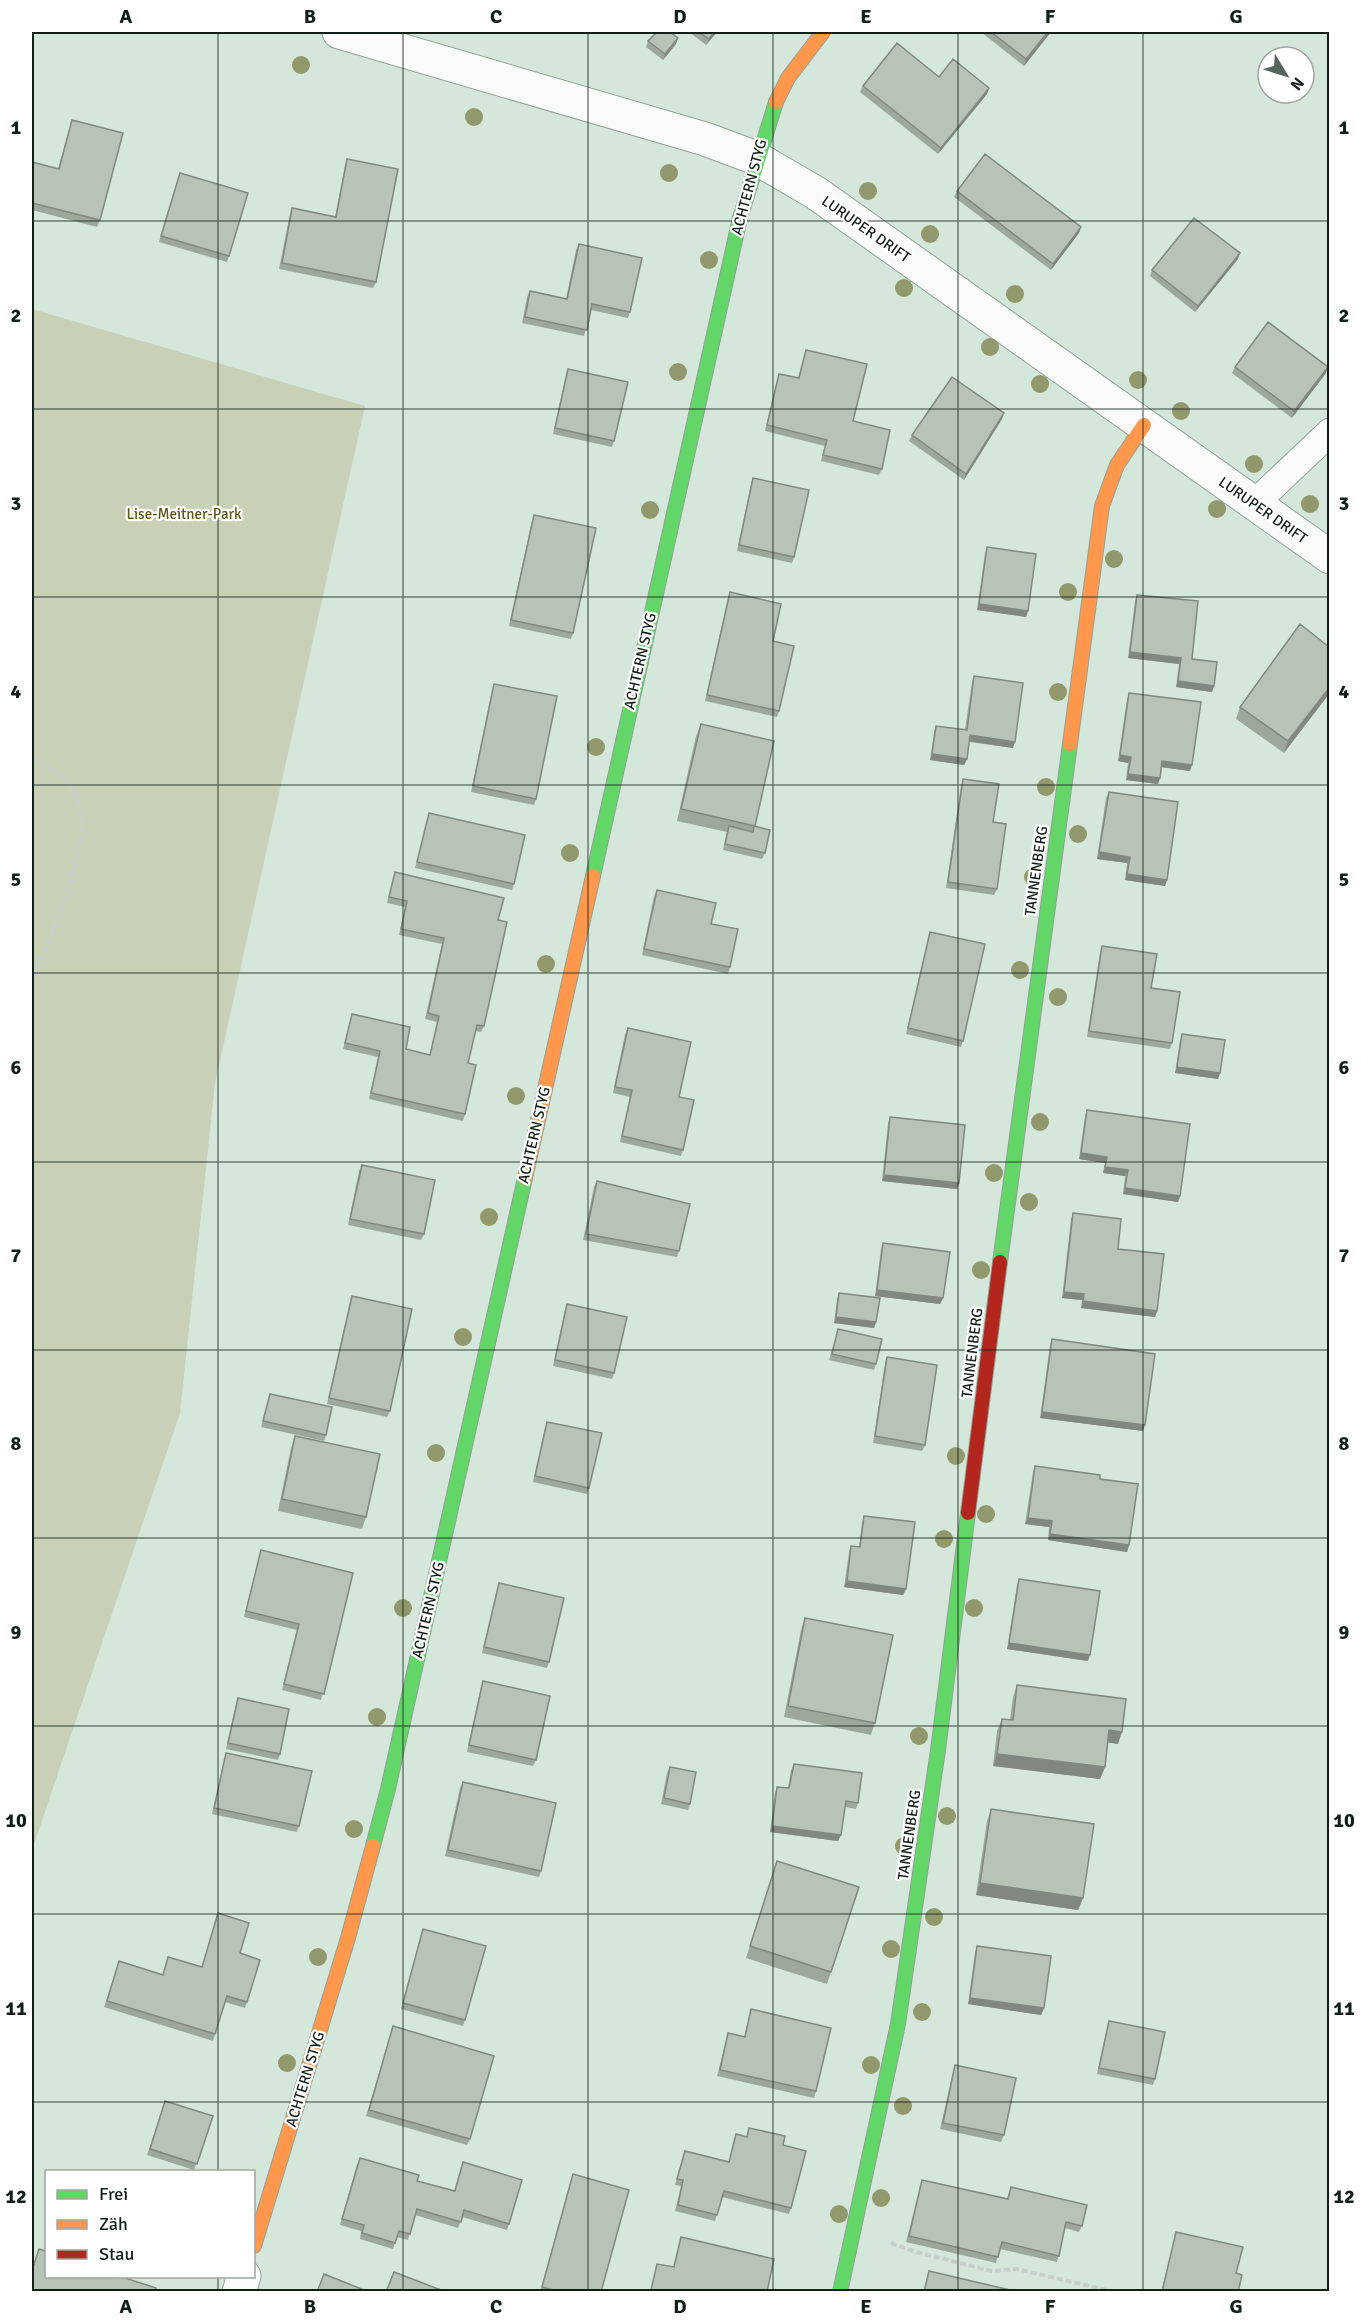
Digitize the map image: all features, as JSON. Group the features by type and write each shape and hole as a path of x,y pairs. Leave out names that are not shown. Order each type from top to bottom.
{"street":[{"name":"LURUPER DRIFT","path":"339,32 417,42 705,139 756,159 816,193 1329,557"},
{"name":"ACHTERN STYG","path":"255,2244 348,1938 388,1789 740,218 756,159 777,99 788,78 823,32"},
{"name":"TANNENBERG","path":"840,2292 898,2024 938,1750 1014,1157 1102,506 1117,465 1144,425"}],"lane":[{"path":"1254,504 1329,432"}],"path":[{"path":"32,759 57,772 68,784 77,798 82,828 63,907 32,979"},
{"path":"855,2229 916,2252 992,2271 1017,2269 1114,2292"}],"green space":[{"name":"Lise-Meitner-Park","path":"32,309 365,406 215,1083 180,1413 32,1850"}],"building":[{"path":"657,32 670,32 678,38 665,54 648,41"},
{"path":"699,32 714,32 709,39"},
{"path":"991,32 1048,32 1026,59"},
{"path":"897,43 939,77 953,59 989,88 941,148 863,86"},
{"path":"72,120 123,133 100,220 32,203 32,162 59,169"},
{"path":"985,154 1081,227 1053,264 957,191"},
{"path":"347,159 398,169 376,282 282,263 292,208 336,217"},
{"path":"180,173 248,193 229,256 161,236"},
{"path":"1194,218 1240,253 1198,306 1152,270"},
{"path":"579,244 642,258 630,312 592,304 587,330 525,317 530,291 567,299"},
{"path":"1268,322 1328,367 1294,411 1235,367"},
{"path":"806,350 867,364 853,421 890,430 882,469 823,455 827,440 767,425 779,374 799,378"},
{"path":"568,369 628,382 614,441 555,428"},
{"path":"952,377 1004,413 966,474 912,435"},
{"path":"753,478 809,490 794,557 739,545"},
{"path":"534,515 596,528 573,633 511,620"},
{"path":"987,547 1036,554 1028,611 979,604"},
{"path":"730,592 781,604 773,641 794,646 779,711 707,695"},
{"path":"1137,595 1198,601 1192,659 1217,662 1214,686 1178,681 1181,658 1130,652"},
{"path":"1300,624 1329,647 1329,688 1288,741 1240,707"},
{"path":"974,676 1023,683 1015,742 970,735 967,759 932,754 936,726 967,730"},
{"path":"494,684 557,696 536,799 473,786"},
{"path":"1129,693 1201,702 1192,765 1162,761 1160,778 1128,774 1131,757 1120,755"},
{"path":"701,724 774,741 755,826 681,809"},
{"path":"963,779 999,784 993,822 1006,824 997,889 948,882"},
{"path":"1109,792 1178,802 1167,880 1127,874 1130,857 1099,852"},
{"path":"429,813 525,835 514,884 417,862"},
{"path":"729,826 753,832 754,826 770,830 765,853 725,844"},
{"path":"395,872 504,898 498,920 507,922 484,1026 477,1025 468,1063 476,1065 465,1114 371,1093 380,1051 345,1043 352,1014 410,1027 406,1049 430,1055 439,1016 428,1013 444,938 401,929 407,901 389,897"},
{"path":"657,890 716,903 711,924 738,929 730,967 644,949"},
{"path":"930,932 985,944 963,1041 908,1028"},
{"path":"1102,946 1157,954 1151,988 1180,992 1172,1043 1089,1031"},
{"path":"628,1028 691,1042 679,1097 694,1100 683,1150 622,1136 632,1090 615,1087"},
{"path":"1182,1034 1225,1040 1220,1073 1177,1067"},
{"path":"1087,1110 1190,1124 1180,1196 1125,1188 1128,1170 1105,1167 1107,1157 1081,1153"},
{"path":"890,1117 965,1125 959,1183 884,1175"},
{"path":"362,1165 435,1180 424,1234 350,1219"},
{"path":"597,1181 690,1204 679,1251 586,1234"},
{"path":"1073,1213 1121,1219 1118,1249 1164,1254 1157,1311 1083,1301 1084,1294 1064,1292"},
{"path":"883,1243 950,1252 943,1298 877,1290"},
{"path":"839,1293 880,1298 876,1322 836,1317"},
{"path":"352,1296 412,1309 390,1411 329,1398"},
{"path":"567,1304 627,1317 614,1373 555,1360"},
{"path":"838,1329 882,1339 876,1364 832,1354"},
{"path":"1052,1339 1155,1354 1145,1425 1042,1412"},
{"path":"887,1357 937,1365 925,1445 875,1436"},
{"path":"270,1394 332,1407 326,1435 263,1421"},
{"path":"547,1422 602,1433 589,1488 535,1476"},
{"path":"295,1436 380,1454 366,1517 282,1499"},
{"path":"1035,1466 1100,1475 1100,1479 1138,1484 1129,1545 1050,1534 1052,1521 1028,1518"},
{"path":"864,1516 915,1522 906,1589 847,1581 851,1546 860,1547"},
{"path":"261,1550 353,1573 324,1694 284,1684 299,1624 246,1611"},
{"path":"1019,1579 1100,1591 1090,1655 1009,1643"},
{"path":"499,1583 564,1598 549,1662 484,1647"},
{"path":"805,1618 893,1635 875,1723 788,1706"},
{"path":"483,1681 550,1696 536,1760 469,1745"},
{"path":"1017,1685 1126,1699 1122,1732 1109,1730 1105,1767 997,1754 1002,1719 1013,1720"},
{"path":"238,1698 289,1709 280,1754 228,1743"},
{"path":"226,1753 312,1771 299,1826 214,1808"},
{"path":"794,1764 862,1773 858,1803 846,1801 841,1835 772,1826 777,1787 789,1788"},
{"path":"670,1767 696,1772 690,1804 664,1798"},
{"path":"463,1782 556,1803 541,1871 448,1850"},
{"path":"991,1809 1094,1824 1083,1898 980,1883"},
{"path":"777,1861 859,1887 831,1972 750,1946"},
{"path":"218,1913 249,1923 240,1953 260,1960 247,2002 227,1996 215,2034 107,2001 119,1961 163,1975 168,1957 202,1967"},
{"path":"423,1929 486,1946 465,2020 403,2003"},
{"path":"977,1946 1051,1956 1044,2008 970,1998"},
{"path":"751,2009 831,2028 816,2091 720,2070 728,2033 745,2037"},
{"path":"1109,2021 1165,2032 1155,2079 1099,2068"},
{"path":"393,2026 494,2056 470,2139 369,2110"},
{"path":"955,2065 1016,2078 1004,2135 943,2123"},
{"path":"165,2101 213,2116 197,2164 150,2149"},
{"path":"749,2128 785,2136 783,2145 806,2151 791,2208 724,2191 717,2215 678,2205 683,2180 677,2179 685,2151 729,2162 736,2134 747,2137"},
{"path":"360,2158 419,2175 417,2181 455,2191 463,2162 522,2180 509,2224 464,2210 461,2222 417,2209 410,2234 399,2231 395,2243 362,2233 364,2225 342,2219"},
{"path":"573,2174 629,2190 601,2292 560,2292 542,2287"},
{"path":"922,2180 1008,2199 1011,2187 1087,2205 1082,2226 1066,2222 1059,2256 1002,2242 998,2257 909,2236"},
{"path":"1176,2232 1243,2247 1236,2273 1242,2275 1238,2292 1162,2292"},
{"path":"681,2237 774,2259 767,2292 655,2292 651,2290 657,2264 674,2267"},
{"path":"39,2249 45,2251 45,2278 125,2278 156,2288 155,2292 32,2292 32,2270"},
{"path":"929,2271 1010,2290 1009,2292 924,2292"},
{"path":"394,2272 441,2290 441,2292 386,2292"},
{"path":"324,2274 369,2292 317,2292"}],"traffic: fast":[{"path":"593,876 740,218 776,102"},
{"path":"1000,1262 1070,744"},
{"path":"373,1846 388,1789 525,1178"},
{"path":"840,2292 898,2024 938,1750 968,1513"}],"traffic: slow":[{"path":"776,102 788,78 823,32"},
{"path":"1070,744 1102,506 1117,465 1144,425"},
{"path":"525,1178 593,876"},
{"path":"255,2243 348,1938 373,1846"}],"traffic: jam":[{"path":"968,1513 1000,1262"}]}
